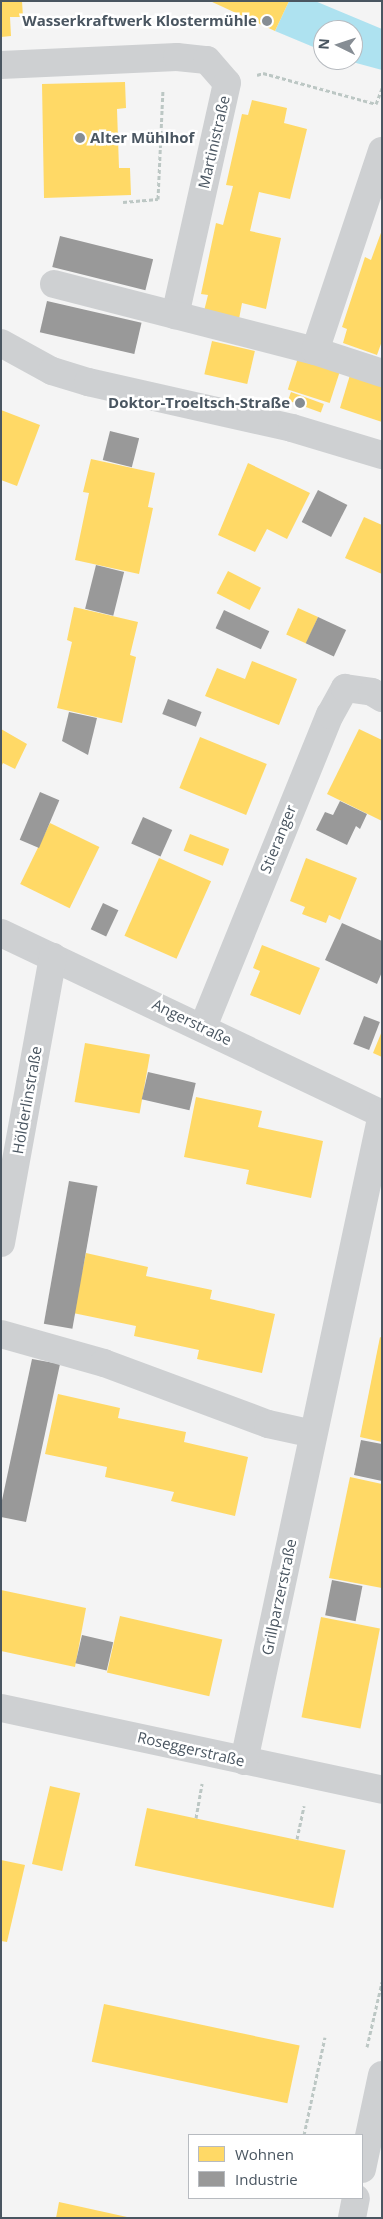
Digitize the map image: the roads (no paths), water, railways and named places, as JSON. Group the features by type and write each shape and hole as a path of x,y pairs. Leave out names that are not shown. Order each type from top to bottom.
{"street":[{"name":"Martinistraße","path":"1,65 165,58 208,60 227,83 175,315"},
{"path":"316,351 382,151"},
{"path":"54,284 316,351 382,374"},
{"path":"1,343 52,370 88,382 292,428 382,455"},
{"name":"Stieranger","path":"202,1027 330,715 345,688 372,692 382,698"},
{"name":"Angerstraße","path":"1,933 382,1114"},
{"name":"Hölderlinstraße","path":"1,1243 53,957"},
{"name":"Grillparzerstraße","path":"244,1761 382,1114"},
{"path":"1,1334 104,1363 268,1424 313,1434"},
{"name":"Roseggerstraße","path":"1,1708 382,1790"},
{"path":"363,2164 382,2075"},
{"path":"352,2218 356,2199"}],"water":[{"path":"289,1 315,1 360,20 313,20 313,47 275,31"},
{"path":"363,21 382,29 382,70 363,65"}],"place":[{"name":"Wasserkraftwerk Klostermühle","path":"267,21"},
{"name":"Alter Mühlhof","path":"80,138"},
{"name":"Doktor-Troeltsch-Straße","path":"300,403"}]}
